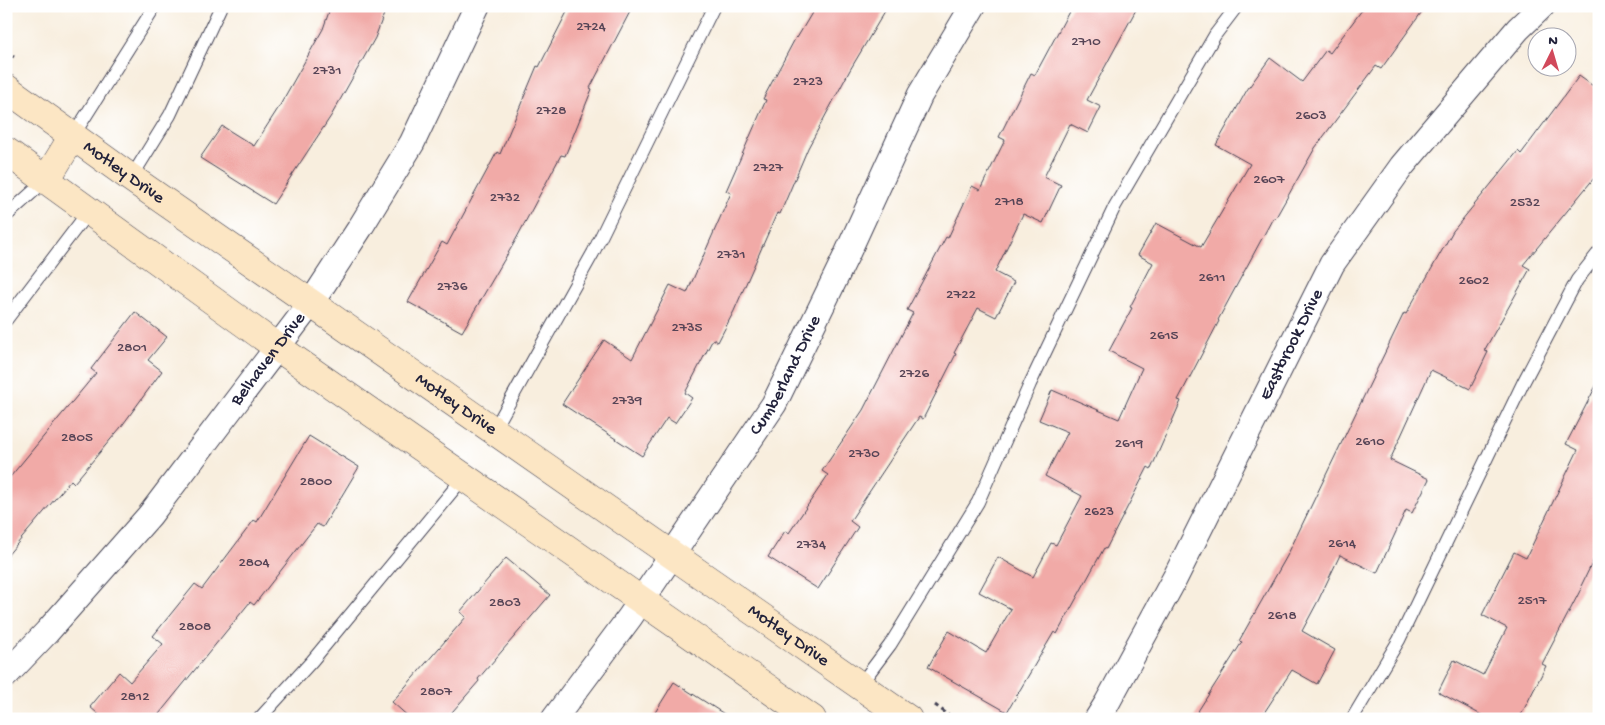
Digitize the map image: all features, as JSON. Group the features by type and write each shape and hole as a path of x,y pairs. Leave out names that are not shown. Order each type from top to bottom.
{"main road":[{"name":"Motley Drive","path":"6,88 131,178 908,719"},
{"path":"46,180 73,136"},
{"path":"6,152 278,347 643,599 812,719"}],"street":[{"name":"Belhaven Drive","path":"6,675 47,632 150,515 311,303 412,143 477,6"},
{"name":"Cumberland Drive","path":"554,719 643,599 774,404 847,254 920,95 973,6"},
{"name":"Eastbrook Drive","path":"1097,719 1176,578 1332,264 1402,166 1518,29 1542,6"}],"lane":[{"path":"73,136 155,6"},
{"path":"131,178 170,115 222,6"},
{"path":"494,430 593,253 714,6"},
{"path":"860,685 890,645 978,502 1030,384 1115,206 1214,35 1237,6"},
{"path":"6,216 46,180"},
{"path":"6,320 89,211"},
{"path":"1352,719 1399,640 1524,383 1577,280 1599,252"},
{"path":"259,719 312,661 464,477"}],"building":[{"path":"331,6 387,6 375,38 331,116 273,204 200,158 222,126 254,146 279,107 323,29"},
{"path":"570,6 633,6 590,88 592,89 565,156 561,155 514,243 462,332 408,302 442,242 447,245 497,152 500,154 537,66 539,67"},
{"path":"816,6 888,6 850,70 808,148 780,214 777,213 734,311 718,342 713,339 685,393 692,398 675,423 667,418 642,456 562,404 604,340 632,359 670,285 687,293 731,193 726,191 766,100 763,99 796,37"},
{"path":"1072,6 1138,6 1087,100 1101,107 1088,133 1070,124 1044,177 1061,185 1043,223 1023,214 995,272 1014,282 996,317 978,308 954,353 956,354 923,419 919,417 850,521 858,527 818,589 768,557 785,531 789,533 828,475 822,471 863,410 913,313 907,310 946,237 948,238 972,186 980,190 1005,140 999,137 1031,73 1035,75"},
{"path":"1365,6 1426,6 1381,69 1376,66 1315,148 1275,219 1273,218 1218,320 1178,400 1181,401 1151,469 1148,467 1106,549 1104,548 1057,634 1054,632 1007,712 928,667 949,631 986,653 1011,609 979,592 998,557 1033,577 1051,543 1056,545 1082,496 1045,476 1068,432 1039,420 1052,390 1119,419 1142,368 1109,351 1153,263 1138,255 1156,223 1201,247 1250,164 1216,145 1247,90 1270,58 1302,82 1326,50 1330,53"},
{"path":"1579,76 1599,90 1599,172 1523,265 1530,269 1484,351 1488,352 1470,389 1431,370 1390,460 1429,479 1412,513 1406,510 1377,573 1340,555 1302,631 1335,650 1317,684 1292,670 1260,719 1193,719 1242,642 1239,641 1287,556 1404,313 1406,314 1453,231 1518,151 1521,154"},
{"path":"135,312 167,337 148,360 162,371 121,427 74,483 71,480 6,557 6,482 96,373 91,369"},
{"path":"1599,380 1599,549 1582,587 1542,664 1546,666 1519,719 1489,719 1438,692 1454,660 1483,675 1507,628 1482,615 1514,552 1526,558 1578,450 1566,444"},
{"path":"309,436 359,467 323,527 317,524 254,605 250,602 155,719 104,719 90,707 119,672 130,682 163,644 153,636 195,584 202,589 254,520 257,522"},
{"path":"506,558 550,595 446,719 411,719 392,702 466,617 460,612"},
{"path":"674,682 732,719 651,719"}]}
